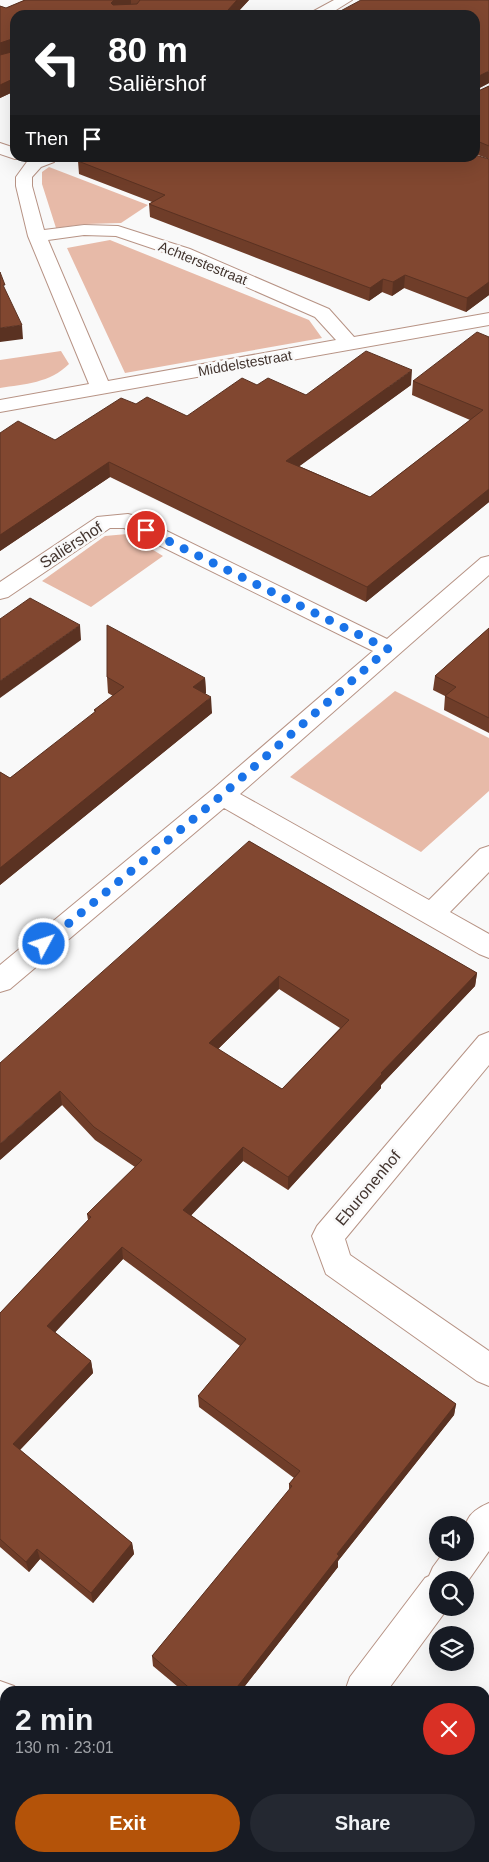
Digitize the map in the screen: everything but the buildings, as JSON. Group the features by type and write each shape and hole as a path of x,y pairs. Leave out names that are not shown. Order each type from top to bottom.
{"street":[{"path":"326,10 345,0"},
{"path":"33,162 24,177 24,186 37,236 101,388"},
{"name":"Achterstestraat","path":"37,236 84,230 118,230 184,253 322,313 350,345"},
{"name":"Middelstestraat","path":"0,406 489,319"},
{"name":"Saliërshof","path":"0,592 105,522 128,521 388,649"},
{"path":"0,981 222,795 489,563"},
{"path":"222,795 489,947"},
{"path":"432,914 489,856"},
{"name":"Eburonenhof","path":"489,1044 328,1236 337,1264 489,1370"},
{"path":"453,1571 489,1521"},
{"path":"368,1686 429,1603"}],"shaded area":[{"path":"49,167 148,205 121,223 87,224 56,228 42,184 42,172"},
{"path":"110,240 309,320 322,338 125,373 67,248"},
{"path":"61,351 69,364 54,375 37,382 0,388 0,360"},
{"path":"127,534 163,556 91,607 42,581 105,536"},
{"path":"395,691 489,738 489,791 421,852 290,777"}],"route":[{"path":"44,944 222,795 388,649 146,530"}]}
